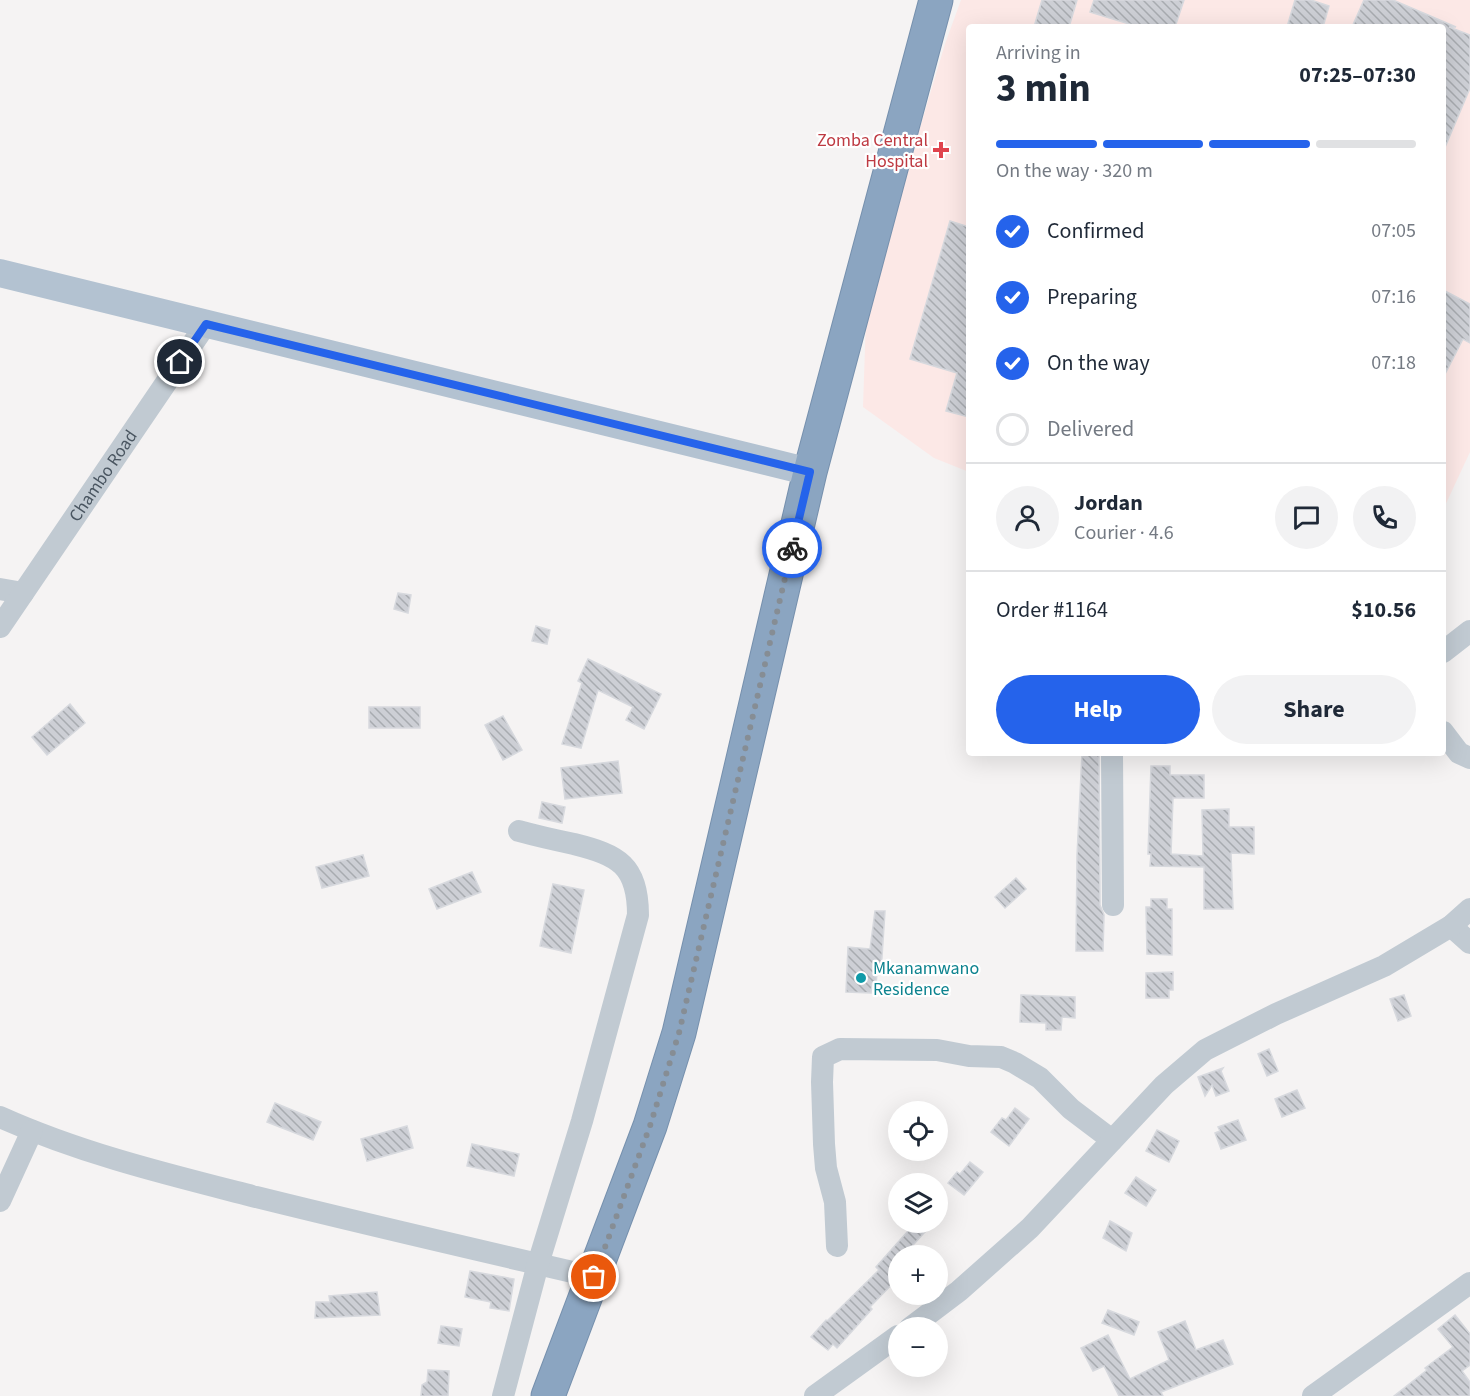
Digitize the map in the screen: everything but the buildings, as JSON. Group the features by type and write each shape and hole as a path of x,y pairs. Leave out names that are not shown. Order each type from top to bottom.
{"highway":[{"path":"549,1396 650,1126 679,1033 810,472 936,0"}],"main road":[{"path":"0,273 810,472"}],"street":[{"name":"Chambo Road","path":"0,627 206,324"},
{"path":"0,589 23,593"},
{"path":"1446,650 1470,631"},
{"path":"1446,736 1459,753 1470,758"},
{"path":"1112,756 1113,904"},
{"path":"503,1396 538,1264 586,1109 638,915 638,897 632,876 622,864 603,851 519,831"},
{"path":"924,1317 958,1291 1030,1228 1164,1085 1205,1050 1276,1014 1384,966 1451,926 1470,909"},
{"path":"1451,926 1470,944"},
{"path":"837,1246 835,1202 826,1168 822,1082 823,1057 840,1049 937,1050 969,1056 1001,1057 1040,1078 1071,1109 1112,1140"},
{"path":"0,1118 106,1157 193,1181 383,1229 594,1277"},
{"path":"0,1201 32,1131"},
{"path":"1313,1396 1470,1283"},
{"path":"815,1396 888,1343"}],"shaded area":[{"name":"Zomba Central Hospital","path":"961,0 1470,0 1470,452 1446,504 1446,24 966,24 966,471 934,458 863,407 866,318 882,255 945,44"}],"way so far":[{"path":"594,1277 650,1126 679,1033 792,548"}],"place":[{"name":"Zomba Central Hospital","path":"941,150"},
{"name":"Mkanamwano Residence","path":"861,978"}],"route":[{"path":"180,362 206,324 810,472 792,548"}]}
